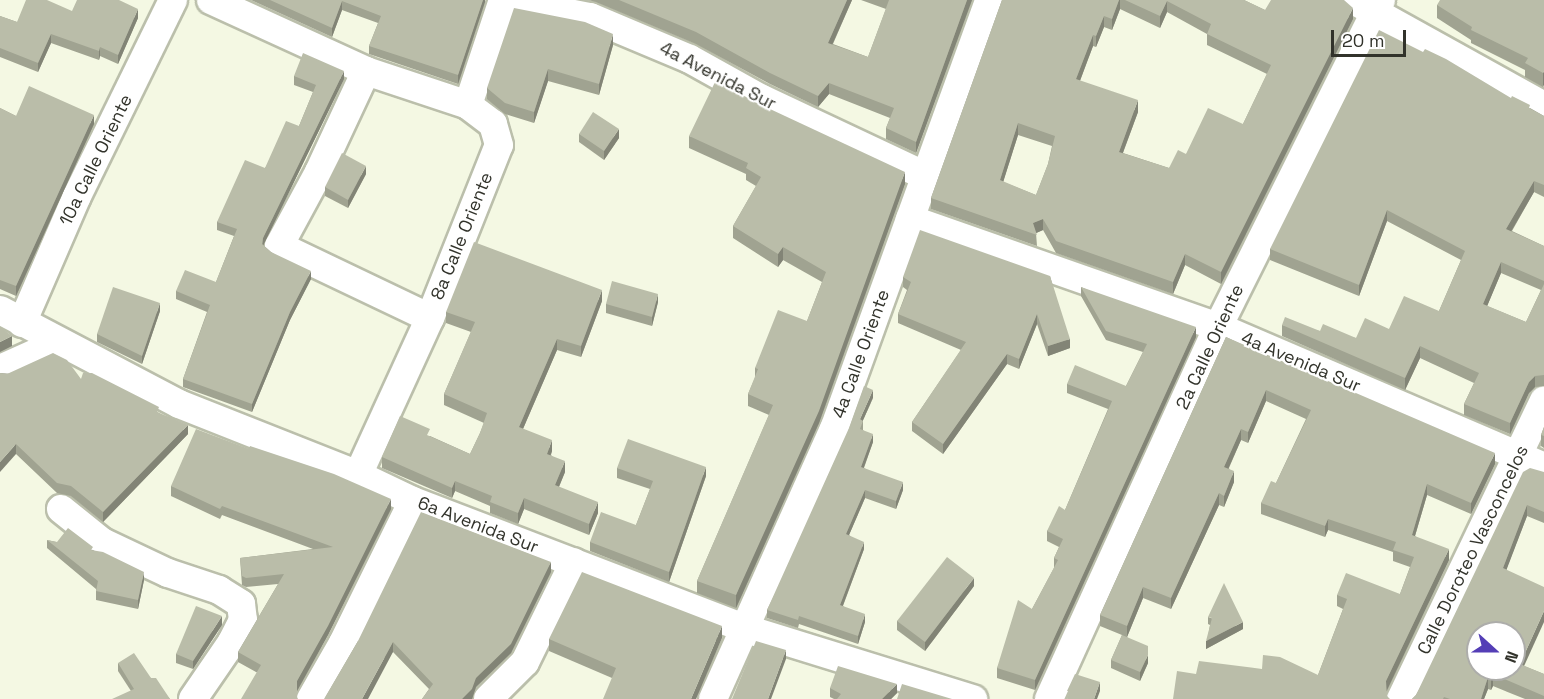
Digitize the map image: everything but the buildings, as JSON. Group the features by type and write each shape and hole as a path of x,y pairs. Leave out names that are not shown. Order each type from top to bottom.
{"street":[{"name":"10a Calle Oriente","path":"11,316 77,196 173,0"},
{"name":"8a Calle Oriente","path":"211,0 366,71 468,105 493,124 499,145 430,318 358,476"},
{"path":"468,105 503,0"},
{"name":"4a Avenida Sur","path":"503,0 590,17 690,58 762,99 926,176"},
{"name":"4a Calle Oriente","path":"713,699 743,627 834,429 989,0"},
{"path":"1369,4 1544,106"},
{"name":"2a Calle Oriente","path":"1049,699 1218,327 1369,4"},
{"path":"366,71 319,172 279,246 430,318"},
{"name":"4a Avenida Sur","path":"910,219 1218,327 1544,467"},
{"name":"6a Avenida Sur","path":"11,316 58,343 179,404 358,476 413,501 743,627 973,699"},
{"path":"0,369 58,343"},
{"name":"Calle Doroteo Vasconcelos","path":"1401,699 1544,401"},
{"path":"311,699 343,643 413,501"},
{"path":"61,509 102,542 168,573 225,592 241,604 243,620 232,642 193,699"},
{"path":"488,699 525,662 574,562"}]}
